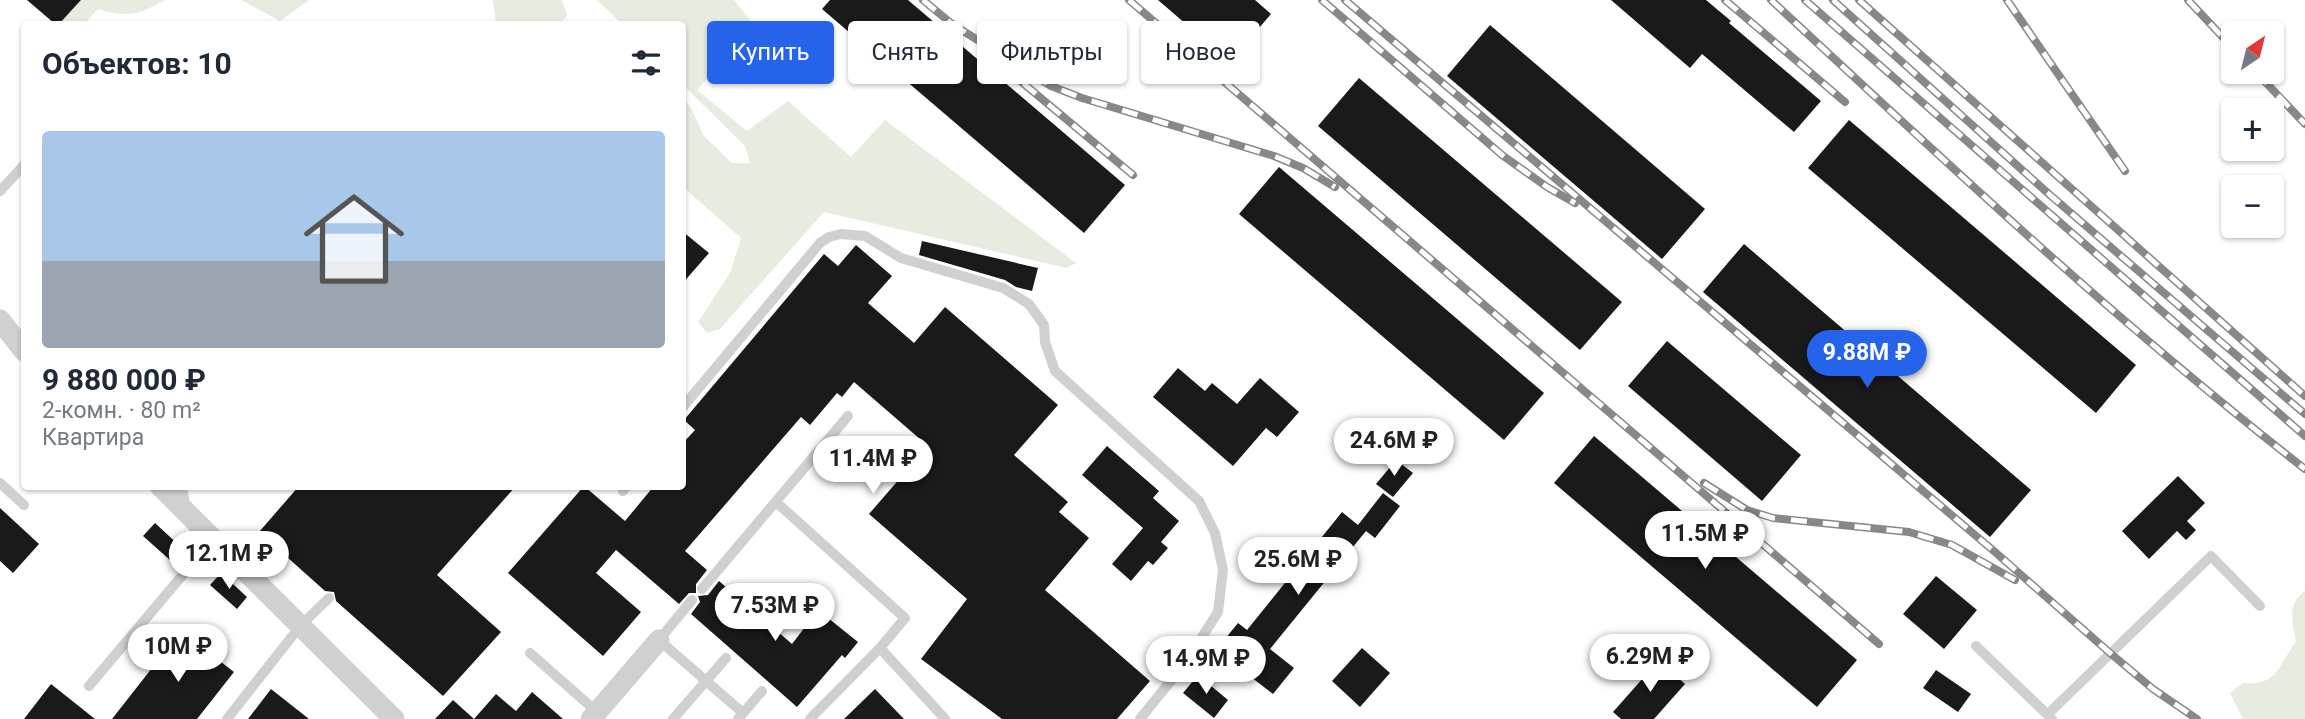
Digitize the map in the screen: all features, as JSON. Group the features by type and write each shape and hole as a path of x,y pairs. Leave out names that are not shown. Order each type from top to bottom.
{"street":[{"path":"0,320 21,347"},
{"path":"164,490 394,719"},
{"path":"594,715 659,640"}],"lane":[{"path":"0,191 21,167"},
{"path":"686,403 820,243 841,233 865,236 901,258 1003,288 1029,304 1044,325 1045,342 1055,371 1199,501 1216,533 1223,570 1218,612 1186,662 1140,719"},
{"path":"702,589 848,416"},
{"path":"0,483 24,505"},
{"path":"183,490 186,512"},
{"path":"776,502 905,618 880,648 810,719"},
{"path":"89,686 214,539"},
{"path":"1976,646 2050,717 2211,556 2260,606"},
{"path":"227,719 301,625 329,598"},
{"path":"692,600 659,640 741,716 762,691"},
{"path":"880,648 945,719"},
{"path":"530,653 594,715"},
{"path":"673,719 726,658"}],"shaded area":[{"path":"81,0 165,0 133,14 117,14 98,9 87,21 62,21"},
{"path":"241,0 309,0 280,21"},
{"path":"493,0 562,0 567,15 563,21 496,21"},
{"path":"597,0 734,0 750,21 707,21 707,79 697,90 747,131 788,101 851,157 885,120 1076,263 1067,268 824,212 720,329 707,333 698,322 730,273 741,238 686,190 686,102 704,136 732,163 750,163 745,146 686,88 686,21 619,21"},
{"path":"2305,591 2305,719 2243,719 2230,693 2243,683 2263,681 2276,673 2296,642 2293,608"}],"building":[{"path":"27,0 81,0 62,21 52,21"},
{"path":"830,0 908,0 933,21 848,21 848,31 822,9"},
{"path":"1158,0 1255,0 1271,14 1260,27 1260,21 1182,21"},
{"path":"1611,0 1706,0 1731,21 1729,23 1821,101 1794,132 1702,54 1690,68"},
{"path":"1490,25 1705,209 1662,259 1447,76"},
{"path":"963,47 977,59 977,84 1007,84 1125,185 1084,233 910,84 963,84"},
{"path":"1359,78 1622,302 1580,350 1318,126"},
{"path":"1849,120 2136,365 2096,413 1808,168"},
{"path":"1279,167 1544,393 1504,440 1239,214"},
{"path":"686,234 709,253 686,279"},
{"path":"922,241 1038,268 1032,291 1016,287 1005,280 919,255"},
{"path":"1744,244 2031,490 1990,537 1703,292"},
{"path":"856,245 892,276 868,303 914,343 945,307 1058,405 1014,455 1068,502 1059,512 1089,538 1045,590 1150,681 1117,719 1002,719 921,659 967,599 869,514 928,446 854,382 842,397 837,393 810,425 801,417 685,551 707,570 696,584 696,593 689,593 679,604 616,550 596,573 641,612 603,656 508,573 581,490 589,490 625,521 651,490 686,490 686,440 695,430 686,422 686,418 824,254 838,266"},
{"path":"1667,341 1801,455 1762,501 1628,386"},
{"path":"1178,368 1205,391 1212,383 1237,404 1260,378 1299,412 1277,437 1266,428 1233,466 1153,397"},
{"path":"1594,436 1857,660 1817,707 1554,483"},
{"path":"1107,446 1159,491 1153,498 1179,521 1161,542 1168,548 1153,565 1148,561 1131,581 1112,564 1143,528 1082,475"},
{"path":"1396,460 1413,473 1393,497 1376,484"},
{"path":"2178,476 2205,503 2187,521 2196,530 2186,540 2177,531 2149,559 2122,531"},
{"path":"296,490 512,490 437,575 501,632 443,696 336,601 334,592 325,591 259,532"},
{"path":"1383,493 1400,506 1375,538 1366,531 1270,649 1294,668 1273,694 1216,650 1238,623 1247,630 1342,512 1358,525"},
{"path":"0,508 39,544 13,573 0,561"},
{"path":"155,523 182,548 171,561 143,536"},
{"path":"221,573 247,597 237,609 210,585"},
{"path":"1936,576 1977,610 1944,649 1903,614"},
{"path":"719,581 792,644 818,610 858,642 845,658 842,655 797,707 691,614 700,602 698,596 708,595"},
{"path":"181,631 234,672 197,719 112,719"},
{"path":"1362,648 1390,673 1360,707 1332,681"},
{"path":"1659,660 1685,684 1654,719 1621,719 1613,712"},
{"path":"1936,670 1971,694 1958,712 1923,688"},
{"path":"1198,675 1228,700 1214,718 1183,693"},
{"path":"51,684 95,719 24,719"},
{"path":"271,689 309,719 248,719"},
{"path":"875,689 904,719 844,719"},
{"path":"532,692 563,719 474,719 496,694 516,711"},
{"path":"453,700 474,719 435,719"}],"railway":[{"path":"923,0 948,21"},
{"path":"1129,0 1879,644"},
{"path":"1322,0 1502,155 1575,203"},
{"path":"1345,0 1995,552 2110,653 2153,689 2197,719"},
{"path":"1725,0 1845,102"},
{"path":"1771,0 2099,299 2235,414 2305,469"},
{"path":"1805,0 2305,436"},
{"path":"1833,0 2050,195 2305,414"},
{"path":"1859,0 2305,396"},
{"path":"2007,0 2125,171"},
{"path":"2188,0 2221,35"},
{"path":"963,31 1051,86 1082,98 1274,156 1303,168 1335,187"},
{"path":"1024,84 1133,175"},
{"path":"2267,84 2305,124"},
{"path":"1704,483 1747,510 1773,518 1909,532 1952,545 2015,580"}]}
